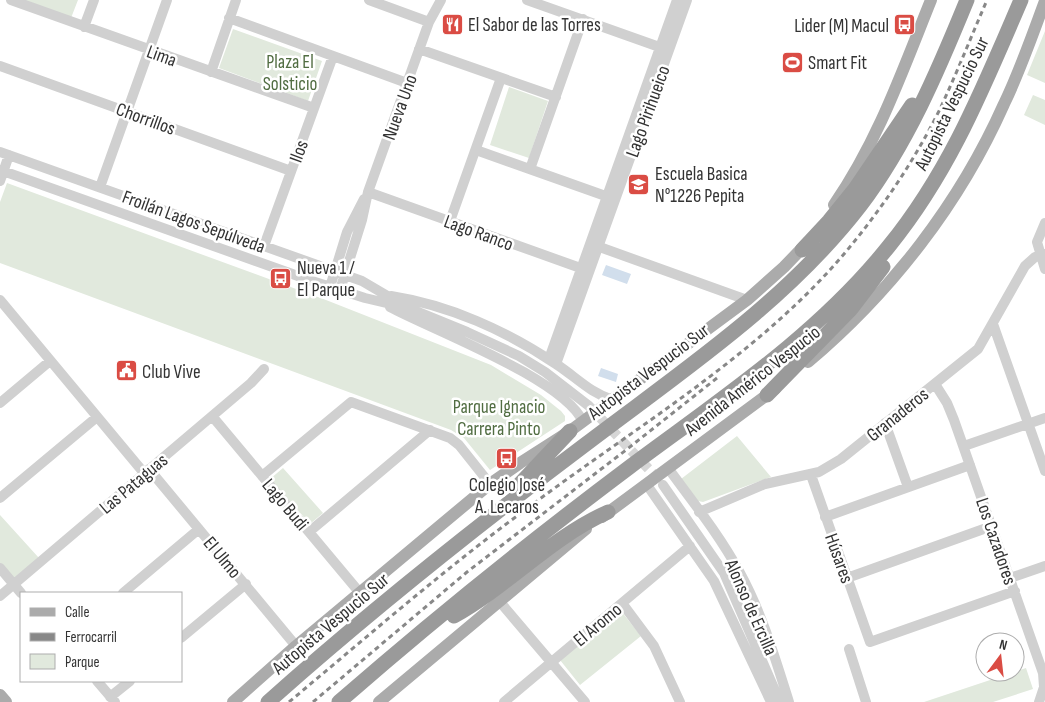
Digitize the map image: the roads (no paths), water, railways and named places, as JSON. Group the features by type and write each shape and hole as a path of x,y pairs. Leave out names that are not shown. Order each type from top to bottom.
{"highway":[{"name":"Autopista Vespucio Sur","path":"268,702 381,605 487,519 727,336 800,273 848,220 881,175 913,121 950,42 967,0"},
{"name":"Autopista Vespucio Sur","path":"339,702 421,632 585,501 738,387 792,344 821,319 852,288 875,264 905,226 961,137 1021,0"},
{"path":"802,250 855,190 950,42"},
{"path":"767,395 861,297 888,259 905,226"},
{"path":"487,519 570,431"},
{"path":"421,632 470,606 578,526 608,512"}],"main road":[{"path":"233,702 296,646 490,484 613,400 746,300 802,250 833,207 865,156 883,119 931,0"},
{"name":"Avenida Américo Vespucio","path":"379,702 608,512 767,395 816,355 853,321 899,270 939,218 967,174 1004,105 1045,1"},
{"path":"0,695 6,702"}],"street":[{"name":"Lima","path":"10,0 314,108"},
{"path":"84,27 94,0"},
{"path":"100,187 167,0"},
{"path":"211,72 236,0"},
{"path":"368,0 429,22"},
{"name":"Nueva Uno","path":"429,22 432,0"},
{"name":"Nueva Uno","path":"330,286 339,273 362,220 368,192 419,49 429,22 441,0"},
{"path":"528,0 665,49"},
{"name":"Lago Pirihueico","path":"665,49 677,0"},
{"name":"Lago Pirihueico","path":"552,362 665,49 687,0"},
{"path":"229,18 407,83"},
{"path":"530,169 583,20"},
{"path":"419,49 556,97"},
{"name":"Ilos","path":"264,246 333,56"},
{"name":"Chorrillos","path":"0,66 291,171"},
{"path":"450,221 501,78"},
{"path":"476,150 611,198"},
{"path":"1,174 5,153"},
{"name":"Froilán Lagos Sepúlveda","path":"5,153 362,282 412,319 512,365 552,390 575,409 583,422"},
{"name":"Froilán Lagos Sepúlveda","path":"1,174 340,290 384,299 408,308 519,356 568,388 589,406"},
{"name":"Lago Ranco","path":"368,192 585,270"},
{"path":"1045,222 1037,242 1045,269"},
{"path":"204,242 209,226"},
{"path":"594,245 746,300"},
{"name":"Granaderos","path":"699,512 765,484 811,474 832,466 978,349 1025,266 1042,254"},
{"name":"Nueva Uno","path":"339,273 340,290"},
{"name":"Froilán Lagos Sepúlveda","path":"384,299 415,299 492,328 552,362 599,396 613,400"},
{"name":"El Ulmo","path":"0,300 97,417 199,528 296,646"},
{"path":"993,324 1045,471"},
{"path":"0,403 50,361"},
{"name":"Las Pataguas","path":"0,596 212,416 264,369"},
{"name":"Los Cazadores","path":"935,384 950,410 964,446 1044,677 1044,687 1039,702"},
{"path":"262,476 351,402 430,430 457,442 490,484"},
{"name":"Lago Budi","path":"212,416 360,593"},
{"path":"0,498 97,417"},
{"path":"964,446 1045,418"},
{"path":"885,424 908,487"},
{"path":"309,532 430,430"},
{"path":"825,516 970,465"},
{"name":"Alonso de Ercilla","path":"668,468 728,553 740,574 760,617 789,702"},
{"name":"Húsares","path":"811,474 870,642 1015,591"},
{"name":"Alonso de Ercilla","path":"663,484 724,573 780,702"},
{"name":"Alonso de Ercilla","path":"646,485 714,582 770,702"},
{"path":"847,578 992,526"},
{"path":"124,592 199,528"},
{"name":"El Aromo","path":"504,702 690,546"},
{"path":"1010,578 1045,566"},
{"path":"0,568 20,592"},
{"path":"182,637 246,584"},
{"path":"500,602 585,702"},
{"path":"622,603 654,646 680,702"},
{"path":"849,649 866,702"},
{"path":"98,682 113,699 129,682"}],"water":[{"path":"606,265 631,274 627,284 602,275"},
{"path":"601,368 618,374 616,382 598,376"}],"tunnel":[{"path":"590,407 661,482"}],"railway":[{"path":"289,702 498,530 734,358 810,291 858,237 907,167 939,111 987,0"},
{"path":"313,702 467,572 717,378"}],"place":[{"name":"El Sabor de las Torres","path":"452,24"},
{"name":"Lider (M) Macul","path":"905,25"},
{"name":"Smart Fit","path":"792,62"},
{"name":"Escuela Basica N°1226 Pepita","path":"639,184"},
{"name":"Nueva 1 / El Parque","path":"281,278"},
{"name":"Club Vive","path":"126,371"},
{"name":"Colegio José A. Lecaros","path":"507,458"}],"park label":[{"name":"Plaza El Solsticio","path":"290,72"},
{"name":"Parque Ignacio Carrera Pinto","path":"499,417"}]}
